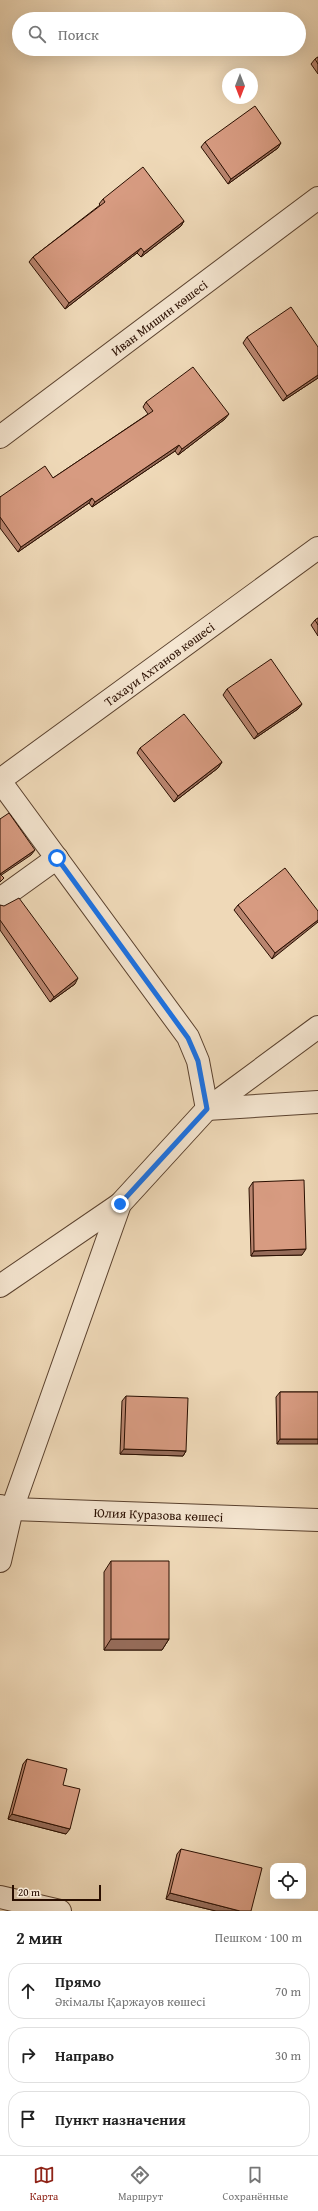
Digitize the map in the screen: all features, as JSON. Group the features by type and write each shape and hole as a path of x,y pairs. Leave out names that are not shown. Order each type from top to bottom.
{"street":[{"name":"Иван Мишин көшесі","path":"0,437 318,198"},
{"name":"Тахауи Ахтанов көшесі","path":"0,780 318,548"},
{"path":"0,780 188,1038 198,1061 207,1109"},
{"path":"0,899 57,858"},
{"path":"0,1286 120,1204 207,1109 318,1027"},
{"path":"207,1109 318,1102"},
{"path":"0,1561 6,1508 120,1204"},
{"name":"Юлия Куразова көшесі","path":"6,1508 318,1520"},
{"path":"0,1896 60,1911"}],"building":[{"path":"318,57 318,64 315,59"},
{"path":"255,106 281,143 231,179 205,142"},
{"path":"143,167 184,221 144,252 141,248 69,303 33,257 105,202 103,199"},
{"path":"291,307 318,347 318,375 287,396 247,337"},
{"path":"193,367 229,414 182,449 179,445 95,502 92,498 21,547 0,517 0,497 45,466 53,478 153,411 146,402"},
{"path":"318,618 318,625 315,620"},
{"path":"271,659 302,704 258,734 227,689"},
{"path":"184,714 222,762 178,796 140,748"},
{"path":"9,813 35,850 0,874 0,819"},
{"path":"285,868 318,911 318,920 275,953 238,905"},
{"path":"0,874 4,878 0,882"},
{"path":"19,898 78,978 54,997 0,920 0,905 4,906"},
{"path":"304,1180 306,1249 254,1251 253,1182"},
{"path":"280,1392 318,1392 318,1439 280,1439"},
{"path":"126,1396 188,1398 186,1451 124,1449"},
{"path":"111,1561 169,1561 169,1639 111,1639"},
{"path":"27,1759 67,1769 63,1785 80,1789 70,1829 12,1814"},
{"path":"181,1849 262,1868 251,1911 240,1911 170,1893"}],"route":[{"path":"57,858 188,1038 198,1061 207,1109 120,1204"}]}
